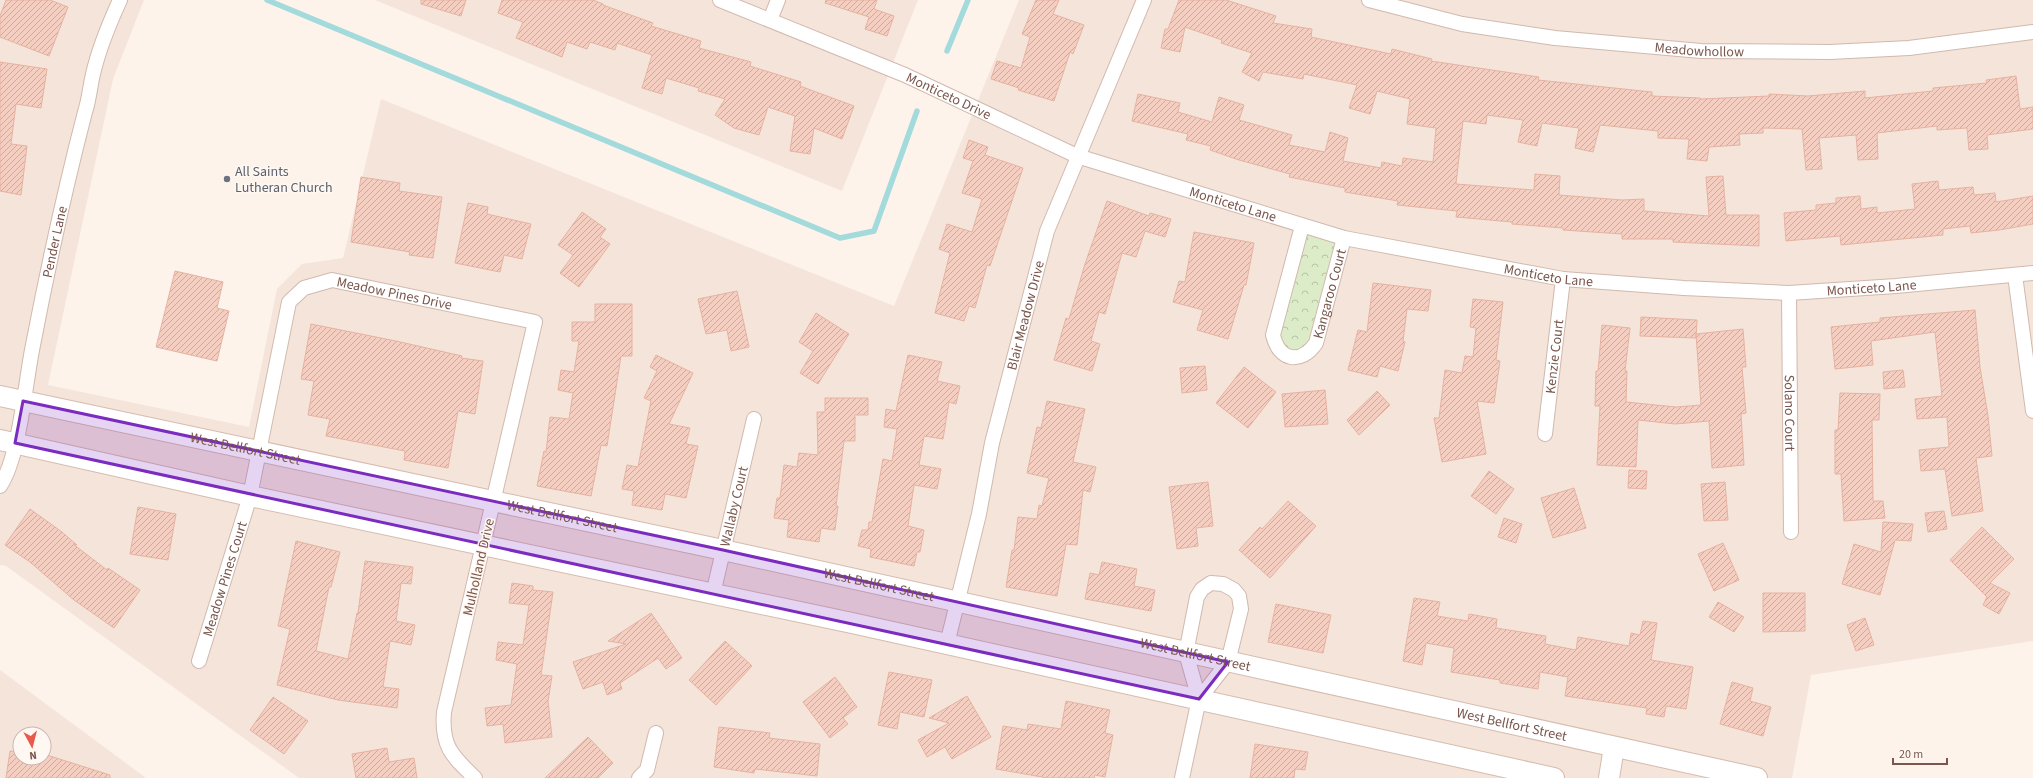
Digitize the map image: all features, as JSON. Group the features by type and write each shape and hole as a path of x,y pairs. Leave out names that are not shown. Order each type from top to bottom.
{"main road":[{"name":"West Bellfort Street","path":"0,396 723,550 957,603 1757,778"},
{"path":"8,442 250,496 947,644 1554,778"},
{"path":"1610,778 1614,747"}],"street":[{"name":"Pender Lane","path":"0,486 5,478 8,442 23,401 70,169 87,105 93,73 107,29 120,0"},
{"path":"720,0 770,20 778,0"},
{"name":"Blair Meadow Drive","path":"947,644 979,514 992,443 1047,231 1077,156 1144,0"},
{"name":"Meadowhollow","path":"1369,0 1462,24 1555,38 1701,51 1830,52 1909,48 2033,32"},
{"name":"Monticeto Drive","path":"770,20 905,75 1077,156"},
{"name":"Monticeto Lane","path":"1077,156 1344,238 1563,279 1684,288 1790,293 1896,286 2033,273"},
{"name":"Kangaroo Court","path":"1302,226 1273,335 1280,352 1288,357 1298,357 1310,352 1316,343 1344,238"},
{"path":"2015,275 2033,412"},
{"name":"Kenzie Court","path":"1545,434 1563,279"},
{"name":"Meadow Pines Drive","path":"250,496 289,302 304,288 332,280 535,322"},
{"name":"Solano Court","path":"1790,293 1791,532"},
{"name":"Mulholland Drive","path":"475,778 450,754 444,740 444,712 535,322"},
{"name":"Wallaby Court","path":"713,594 754,419"},
{"name":"Meadow Pines Court","path":"199,661 250,496"},
{"path":"1182,778 1199,699 1228,662 1240,609 1239,596 1234,590 1223,584 1211,583 1202,589 1197,597 1186,653 1199,699"},
{"path":"639,778 647,770 656,733"}],"highlighted area":[{"path":"23,401 723,550 1228,662 1199,699 15,443"}],"shaded area":[{"path":"0,0 144,0 113,79 48,385 249,427 277,289 302,264 343,258 381,99 894,306 1019,0 2033,0 2033,641 1811,675 1792,778 299,778 6,566 0,565"},
{"path":"375,0 918,0 842,191"},
{"path":"0,670 146,778 0,778"}],"green space":[{"path":"1303,227 1342,240 1315,343 1298,355 1277,343"}],"building":[{"path":"6,0 50,0 68,7 49,56 0,37 0,16"},
{"path":"421,0 466,0 461,16 421,4"},
{"path":"502,0 593,0 653,23 651,26 701,41 699,48 751,62 750,66 801,82 800,86 854,106 842,139 814,128 810,154 790,151 795,116 768,107 759,135 734,128 715,115 725,99 698,91 699,88 666,78 662,94 642,88 652,55 617,43 615,50 590,42 587,49 567,42 562,57 516,38 523,22 498,13"},
{"path":"826,0 877,0 874,9 894,16 887,36 865,29 869,17 825,3"},
{"path":"1036,0 1059,0 1053,14 1084,25 1073,54 1070,52 1054,101 1018,90 1019,88 991,79 997,61 1021,68 1030,37 1022,34"},
{"path":"1179,0 1226,0 1276,16 1273,23 1312,29 1311,37 1391,54 1392,49 1432,59 1431,61 1539,77 1538,80 1652,92 1652,96 1700,99 1769,96 1769,94 1808,96 1865,91 1865,98 1933,91 1933,88 1987,83 1986,80 2016,76 2020,109 2033,107 2033,129 1987,135 1988,149 1969,150 1967,128 1937,130 1937,126 1877,133 1878,159 1858,160 1856,135 1819,138 1822,169 1806,170 1802,129 1763,128 1763,133 1739,134 1740,145 1709,147 1707,161 1687,159 1689,139 1658,138 1658,131 1600,125 1593,152 1575,148 1579,128 1542,123 1537,146 1518,142 1523,120 1487,115 1486,124 1463,121 1456,184 1534,190 1535,174 1560,176 1559,195 1622,200 1644,199 1644,211 1709,216 1706,177 1723,176 1726,215 1759,215 1759,246 1673,242 1673,239 1622,239 1622,234 1563,230 1563,228 1512,224 1512,222 1456,217 1457,211 1397,205 1398,201 1345,192 1345,188 1289,177 1290,174 1239,160 1210,150 1211,146 1186,140 1188,134 1132,121 1138,94 1180,103 1178,112 1212,122 1219,97 1244,105 1239,120 1292,135 1289,145 1325,152 1330,132 1348,138 1343,161 1381,168 1382,162 1402,166 1403,158 1433,162 1436,128 1407,124 1410,99 1377,91 1370,114 1349,108 1357,85 1304,74 1303,79 1263,72 1259,81 1242,72 1252,53 1221,43 1222,40 1185,27 1180,52 1161,48 1165,29 1168,29"},
{"path":"0,62 47,69 41,108 16,104 11,144 27,146 21,195 0,191"},
{"path":"969,140 988,147 985,155 1023,168 990,266 987,265 975,308 969,306 964,321 935,313 950,253 939,249 947,224 972,232 982,199 962,193 973,161 963,158"},
{"path":"361,177 400,183 399,191 442,197 433,258 409,255 410,252 351,242"},
{"path":"1938,181 1939,190 1973,187 1974,195 1995,193 1996,202 2033,196 2033,224 1971,233 1970,226 1943,229 1943,235 1841,245 1840,236 1786,241 1784,213 1816,210 1816,205 1836,203 1836,198 1860,196 1861,209 1877,207 1877,213 1915,209 1912,184"},
{"path":"1107,201 1149,216 1150,213 1171,219 1165,237 1145,231 1136,257 1122,253 1105,314 1099,312 1091,341 1100,344 1092,371 1054,360 1066,318 1069,319 1085,264"},
{"path":"468,203 488,207 487,214 531,224 522,259 504,255 500,272 455,263"},
{"path":"582,212 606,229 600,237 610,244 579,287 560,273 573,255 558,245"},
{"path":"1194,232 1254,243 1246,285 1244,285 1228,339 1197,330 1203,310 1173,302 1179,281 1185,282"},
{"path":"175,271 223,282 217,308 229,311 217,361 156,347"},
{"path":"1373,283 1431,290 1428,311 1407,309 1403,341 1405,342 1398,371 1380,366 1377,377 1348,370 1358,330 1367,332"},
{"path":"737,291 749,347 731,351 727,330 706,334 698,299"},
{"path":"1473,299 1503,302 1496,360 1500,361 1494,403 1477,401 1486,454 1442,462 1434,418 1439,418 1445,370 1462,373 1465,356 1473,357 1476,328 1470,327"},
{"path":"595,304 632,304 632,356 621,356 607,446 601,445 591,496 537,486 544,451 546,452 550,417 569,419 573,393 558,390 561,370 574,372 579,341 572,341 572,322 595,322"},
{"path":"1975,310 1980,367 1988,416 1992,456 1976,458 1983,511 1952,516 1945,469 1921,471 1919,450 1949,447 1947,417 1917,419 1915,399 1942,396 1935,332 1871,341 1873,365 1835,369 1831,327 1880,322 1880,318"},
{"path":"816,313 849,334 818,384 800,373 813,351 799,342"},
{"path":"1641,317 1697,320 1696,338 1640,336"},
{"path":"311,324 462,356 461,358 483,361 475,414 458,411 448,468 404,460 405,451 326,436 330,419 308,415 314,381 301,379"},
{"path":"1602,325 1630,328 1625,371 1627,371 1626,402 1676,407 1701,405 1696,334 1743,329 1746,367 1742,367 1746,413 1741,414 1744,465 1712,468 1709,421 1675,424 1638,420 1636,467 1597,465 1600,406 1595,406 1596,371 1598,371"},
{"path":"656,355 693,373 669,424 690,428 686,444 698,446 686,498 665,494 662,510 632,505 634,491 622,489 627,465 638,467 651,401 644,398 657,371 650,367"},
{"path":"908,355 942,362 937,381 960,386 956,404 949,402 943,439 924,436 919,465 941,469 937,489 914,485 908,526 924,530 920,552 917,552 914,566 870,557 871,549 858,546 862,530 868,530 869,522 872,522 883,459 892,461 897,429 884,427 886,409 896,411"},
{"path":"1205,366 1207,390 1182,393 1180,368"},
{"path":"1244,367 1276,392 1248,428 1216,403"},
{"path":"1903,370 1905,387 1884,389 1883,372"},
{"path":"1325,390 1328,424 1285,427 1282,394"},
{"path":"1377,391 1390,405 1359,435 1347,420"},
{"path":"1840,393 1880,394 1879,420 1872,420 1873,501 1883,501 1885,518 1844,521 1841,474 1835,474 1835,430 1838,430"},
{"path":"825,398 868,398 868,415 855,415 855,441 844,441 836,506 838,506 835,530 821,528 819,542 787,537 789,520 774,518 777,498 780,498 784,465 797,467 799,453 818,455 817,412 825,412"},
{"path":"1047,401 1085,409 1073,462 1096,467 1090,492 1083,490 1077,545 1066,544 1057,596 1006,587 1012,550 1014,550 1018,517 1037,519 1039,505 1042,506 1049,478 1027,473 1037,427 1041,428"},
{"path":"1629,470 1647,471 1646,489 1628,488"},
{"path":"1489,471 1514,489 1496,514 1471,496"},
{"path":"1208,482 1213,526 1196,528 1198,546 1177,549 1169,487"},
{"path":"1725,482 1728,520 1704,521 1701,484"},
{"path":"1574,488 1586,528 1553,538 1541,498"},
{"path":"1288,501 1316,526 1270,578 1239,550 1260,527 1262,529"},
{"path":"138,507 176,514 168,560 130,554"},
{"path":"30,509 62,532 77,545 73,544 107,570 108,568 140,590 114,628 74,600 30,562 5,545"},
{"path":"1944,511 1947,529 1928,532 1925,513"},
{"path":"1504,518 1522,524 1516,543 1498,537"},
{"path":"1883,522 1913,524 1911,541 1895,540 1880,595 1842,584 1854,544 1881,552"},
{"path":"1982,527 2014,559 1990,583 2010,593 1999,614 1983,605 1987,597 1950,560"},
{"path":"296,541 340,552 331,587 329,587 316,651 348,659 358,613 365,561 413,567 411,584 401,583 396,621 415,625 411,645 390,641 383,687 399,689 397,708 338,700 277,685 290,629 278,626"},
{"path":"1723,543 1739,580 1714,591 1698,554"},
{"path":"1102,562 1137,569 1134,586 1155,590 1151,611 1085,599 1090,573 1099,575"},
{"path":"512,583 533,586 533,590 553,592 541,675 552,676 548,701 552,737 505,743 503,724 487,726 485,708 511,705 517,664 496,660 498,642 523,645 529,605 509,603"},
{"path":"1763,593 1805,593 1805,631 1763,632"},
{"path":"1414,598 1440,602 1437,616 1468,621 1469,614 1497,619 1496,628 1546,636 1545,644 1576,650 1578,637 1629,646 1631,633 1640,635 1643,621 1657,623 1651,660 1693,667 1686,709 1666,706 1664,717 1646,714 1647,708 1565,696 1568,677 1540,672 1538,689 1500,683 1500,680 1451,672 1454,648 1426,643 1422,665 1403,661"},
{"path":"1718,602 1744,617 1734,632 1709,617"},
{"path":"1276,604 1331,615 1323,653 1268,642"},
{"path":"651,613 682,658 666,669 658,658 620,683 622,689 607,695 603,682 583,689 573,662 626,644 608,641"},
{"path":"1865,618 1874,645 1856,651 1847,625"},
{"path":"725,641 752,666 716,705 689,680"},
{"path":"889,672 932,680 924,717 900,712 897,729 878,725"},
{"path":"835,677 857,707 843,718 848,724 830,738 803,702"},
{"path":"1732,682 1753,688 1750,701 1771,707 1763,736 1720,724"},
{"path":"967,696 991,737 952,759 945,747 927,757 918,740 949,723 929,718"},
{"path":"273,697 308,721 284,754 250,730"},
{"path":"1066,701 1110,710 1105,733 1113,735 1105,777 1095,775 1094,778 1048,778 996,769 1003,726 1027,730 1028,724 1061,729"},
{"path":"719,727 770,733 769,738 820,744 817,776 755,769 754,773 714,767"},
{"path":"588,737 613,763 598,778 545,778"},
{"path":"1255,744 1308,752 1305,770 1295,769 1294,778 1250,778"},
{"path":"387,748 389,762 414,758 417,778 356,778 352,754"},
{"path":"10,751 12,751 12,766 52,766 52,757 110,775 110,778 6,778"}],"waterway":[{"path":"267,0 840,238 874,231 917,111"},
{"path":"947,51 968,0"}],"place":[{"name":"All Saints Lutheran Church","path":"227,179"}]}
